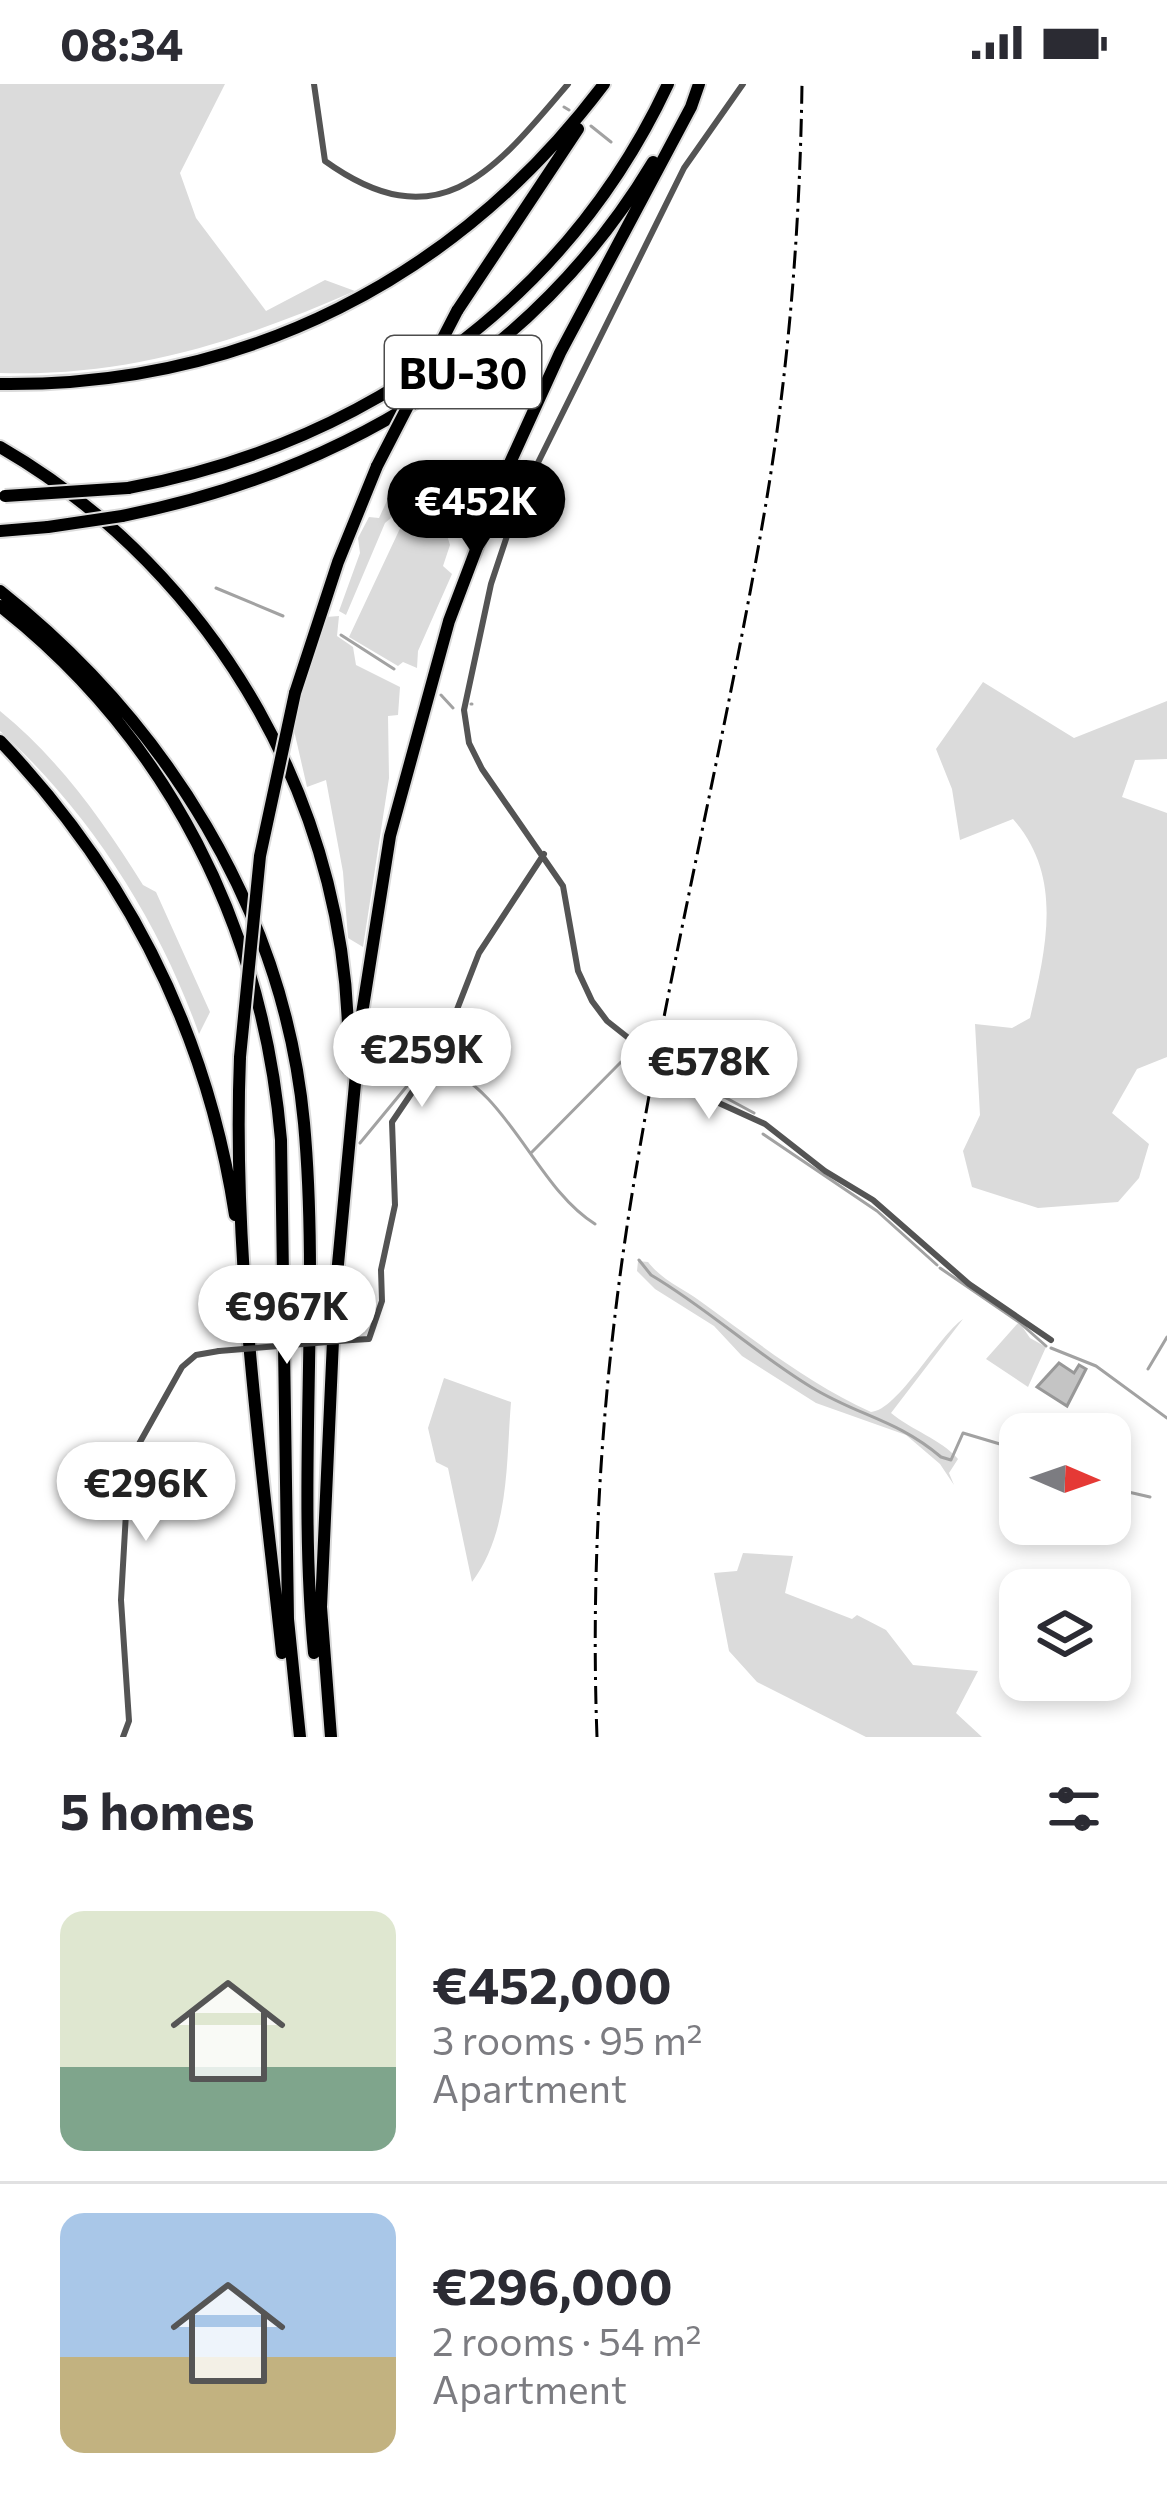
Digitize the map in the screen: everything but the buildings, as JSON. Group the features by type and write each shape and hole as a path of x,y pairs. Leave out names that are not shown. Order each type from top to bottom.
{"highway":[{"path":"248,1309 239,1159 240,1057 260,856 295,693 338,562 377,466 457,311 607,84"},
{"path":"0,384 120,377 202,360 286,333 359,299 426,260 479,218 556,143 607,84"},
{"name":"BU-30","path":"2,496 128,488 205,472 282,446 356,412 434,364 505,307 567,243 627,160 668,84"},
{"path":"335,1296 375,915 423,706 464,580 521,436 696,84"},
{"name":"BU-30","path":"0,531 122,516 189,502 299,466 386,424 441,389 523,323 584,259 646,174 696,84"},
{"path":"0,447 90,509 182,598 253,699 303,804 334,909 348,1015 321,1607 328,1737"},
{"path":"0,591 98,681 177,778 246,901 281,1003 297,1074 305,1144 311,1609 328,1737"},
{"path":"0,606 93,692 158,774 209,862 257,989 272,1057 281,1140 288,1618 297,1737"},
{"path":"0,741 82,837 128,906 168,984 202,1071 219,1134 248,1309 297,1737"}],"street":[{"path":"314,84 325,161 375,190 413,196 460,190 486,173 568,84"},
{"path":"743,84 684,168 518,503 495,571 467,693 466,732 489,780 544,854 566,895 578,971 592,1001 631,1040 699,1094 765,1124 825,1171 873,1200 961,1277 1051,1340"},
{"path":"123,1737 129,1704 121,1600 130,1464 182,1367 196,1355 369,1339 382,1301 381,1270 396,1186 392,1122 442,1048 478,952 544,854"}],"shaded area":[{"path":"0,84 225,84 180,173 196,218 266,311 325,280 355,291 182,353 93,369 0,373"},
{"path":"416,475 426,502 437,508 432,523 446,532 450,545 443,566 452,574 418,651 417,668 403,662 398,666 349,637 404,520 397,513 385,523 346,615 339,611 360,553 358,538 369,517 379,518 397,479"},
{"path":"339,616 337,636 353,647 356,665 400,687 398,715 388,716 389,778 363,947 348,938 343,872 326,780 307,787 293,726 326,617"},
{"path":"983,682 1074,738 1167,701 1167,759 1135,760 1122,797 1167,813 1167,1057 1137,1069 1112,1113 1149,1144 1139,1178 1118,1202 1038,1208 972,1187 963,1151 980,1115 975,1024 1012,1028 1030,1018 1047,914 1039,865 1013,819 960,840 952,789 936,749"},
{"path":"0,711 61,771 143,885 156,892 210,1012 199,1034 164,950 118,870 63,796 0,731"},
{"path":"638,1261 648,1262 804,1375 871,1412 893,1399 963,1319 891,1413 958,1459 949,1473 954,1485 940,1464 906,1435 816,1403 742,1356 714,1326 655,1289 637,1271"},
{"path":"1019,1322 1030,1338 1046,1347 1028,1387 986,1359"},
{"path":"444,1378 511,1402 500,1518 472,1582 448,1468 436,1462 428,1428"},
{"path":"743,1553 793,1556 785,1593 852,1619 857,1615 886,1630 913,1665 978,1671 956,1713 982,1737 866,1737 757,1682 729,1651 714,1573 737,1571"}],"waterway":[{"path":"564,107 569,110"},
{"path":"591,126 611,142"},
{"path":"216,588 283,616"},
{"path":"341,635 394,669"},
{"path":"441,695 453,708"},
{"path":"624,1059 640,1041"},
{"path":"670,1045 690,1052 686,1068 704,1086 754,1113"},
{"path":"531,1153 621,1062"},
{"path":"360,1143 426,1063"},
{"path":"436,1064 483,1094 555,1187 595,1224"},
{"path":"763,1134 877,1211 937,1265"},
{"path":"639,1260 651,1275 790,1374 908,1434 941,1457 951,1460 963,1433 999,1444"},
{"path":"940,1268 1046,1346"},
{"path":"1148,1369 1167,1337"},
{"path":"1051,1348 1096,1366 1167,1418"},
{"path":"1131,1493 1150,1497"}],"railway":[{"path":"597,1737 598,1526 615,1315 650,1092 750,593 781,404 799,191 802,84"}]}
